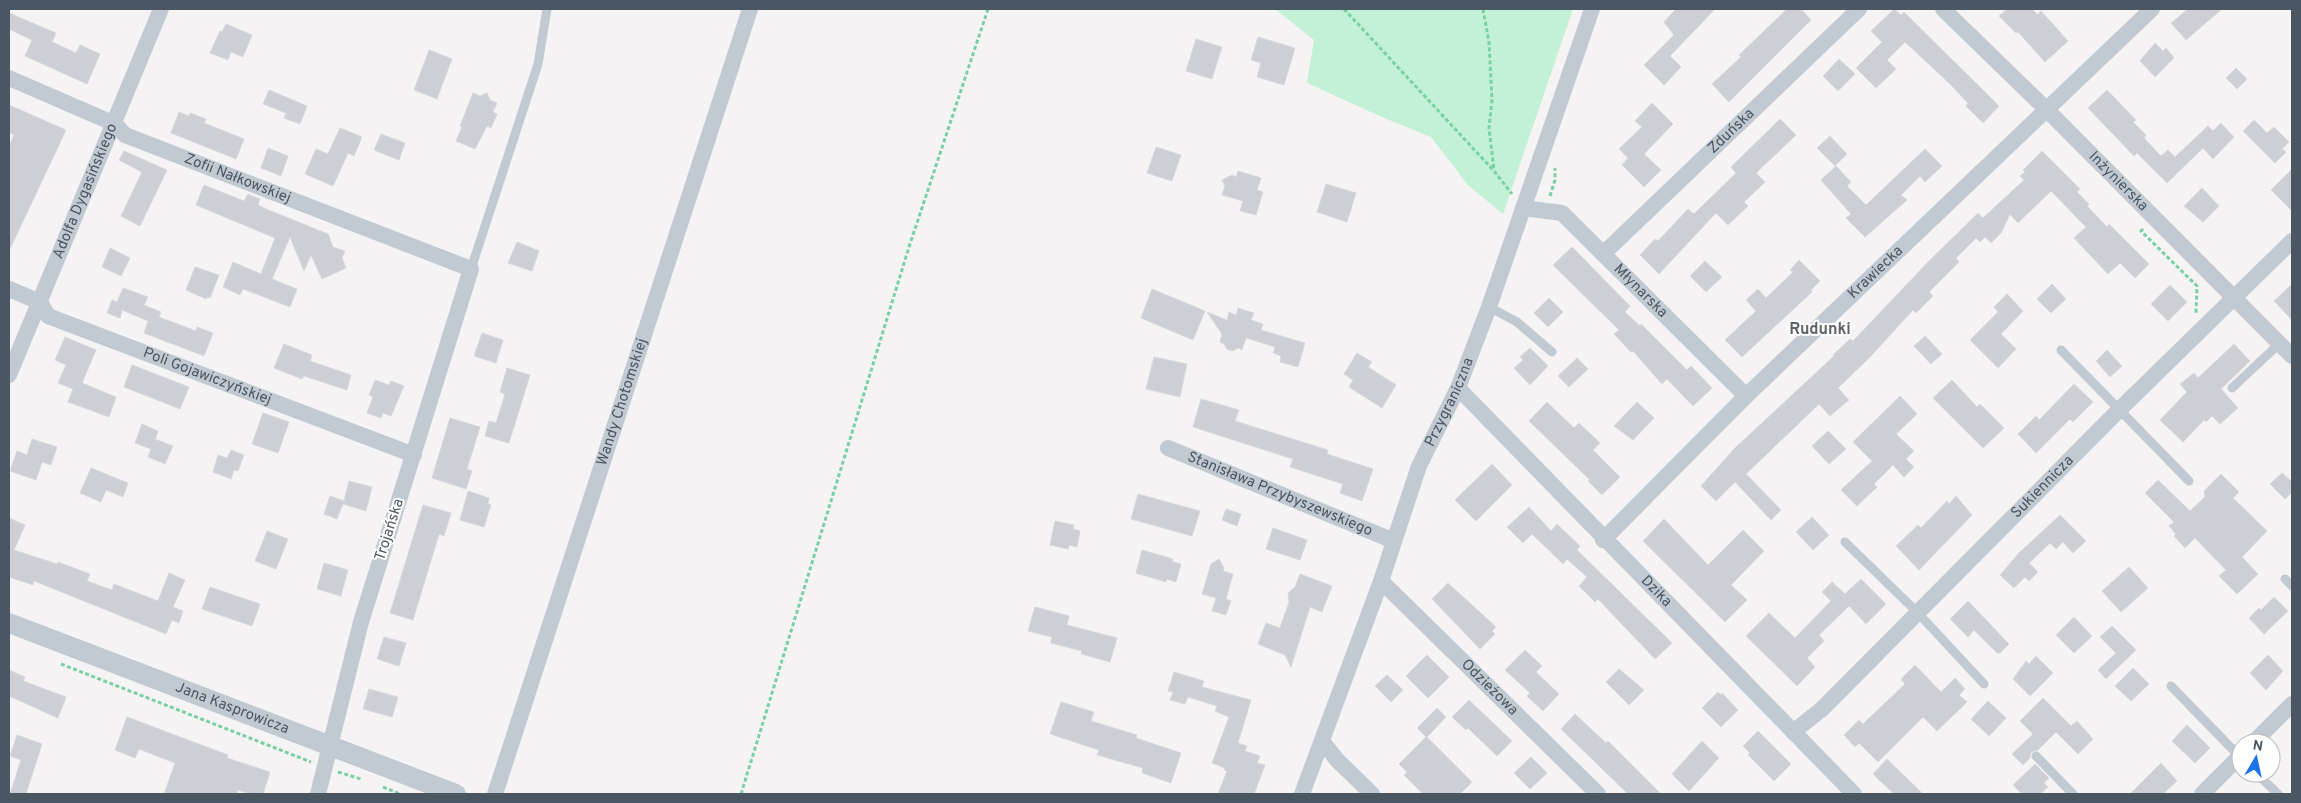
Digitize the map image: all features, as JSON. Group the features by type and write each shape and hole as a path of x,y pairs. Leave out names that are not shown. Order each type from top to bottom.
{"street":[{"name":"Adolfa Dygasińskiego","path":"9,375 115,124 161,9"},
{"name":"Wandy Chotomskiej","path":"495,794 750,9"},
{"name":"Przygraniczna","path":"1302,794 1382,581 1419,466 1458,388 1489,307 1592,9"},
{"name":"Zduńska","path":"1604,253 1858,9"},
{"name":"Inżynierska","path":"1943,9 2047,110 2292,356"},
{"name":"Krawiecka","path":"1603,540 1746,396 2152,9"},
{"name":"Zofii Nałkowskiej","path":"9,78 115,124 125,135 471,269"},
{"name":"Młynarska","path":"1523,208 1562,212 1746,396"},
{"name":"Sukiennicza","path":"1793,732 1822,709 2118,411 2292,241"},
{"name":"Trojańska","path":"318,794 361,622 471,269"},
{"name":"Poli Gojawiczyńskiej","path":"9,289 40,302 48,316 414,455"},
{"name":"Dzika","path":"1458,388 1603,540 1854,794"},
{"name":"Stanisława Przybyszewskiego","path":"1168,448 1394,541"},
{"name":"Odzieżowa","path":"1382,581 1598,794"},
{"name":"Jana Kasprowicza","path":"9,623 456,794"},
{"path":"2263,733 2292,704"},
{"path":"1322,742 1337,760 1372,794"},
{"path":"2202,794 2231,765"}],"lane":[{"path":"471,269 538,64 547,9"},
{"path":"1489,307 1517,322 1552,352"},
{"path":"2232,388 2280,343"},
{"path":"2061,350 2118,411 2189,481"},
{"path":"1845,542 1917,612 1984,684"},
{"path":"2285,579 2292,586"},
{"path":"2171,686 2231,747"},
{"path":"2036,756 2073,794"},
{"path":"2266,783 2278,794"}],"path":[{"path":"741,794 909,247 988,9"},
{"path":"1344,9 1494,171 1523,208"},
{"path":"1482,9 1489,42 1492,100 1489,128 1494,171"},
{"path":"2155,218 2141,231 2197,286 2196,315"}],"green space":[{"path":"1275,9 1573,9 1503,214 1468,185 1431,137 1307,83 1314,40"}],"building":[{"path":"1676,9 1715,9 1670,56 1681,67 1664,85 1644,65 1674,35 1664,22"},
{"path":"1787,9 1801,9 1811,20 1729,102 1712,84"},
{"path":"1894,9 1901,15 1904,12 1999,106 1983,123 1966,106 1968,103 1949,83 1905,42 1887,60 1896,69 1876,88 1856,68 1882,42 1871,31"},
{"path":"2007,9 2032,9 2038,15 2041,11 2068,41 2045,62 2018,32 2016,33 1999,16"},
{"path":"2188,9 2222,9 2186,40 2171,23"},
{"path":"9,13 56,33 52,42 76,53 80,45 100,54 87,84 25,56 32,40 9,29"},
{"path":"226,24 252,35 243,57 231,52 228,60 210,53 220,31 222,32"},
{"path":"1258,37 1295,48 1284,85 1257,77 1261,63 1251,60"},
{"path":"1196,39 1222,47 1212,79 1186,71"},
{"path":"2155,43 2163,51 2166,48 2174,58 2155,77 2140,61"},
{"path":"429,50 452,59 437,99 414,90"},
{"path":"1839,59 1855,74 1838,91 1823,76"},
{"path":"2236,68 2247,79 2237,89 2226,78"},
{"path":"269,90 307,106 300,124 284,118 286,113 263,104"},
{"path":"2107,90 2136,120 2133,122 2146,135 2144,138 2161,156 2168,150 2175,157 2208,126 2213,131 2221,123 2234,137 2213,159 2203,148 2167,183 2137,153 2134,156 2088,108"},
{"path":"473,93 480,96 487,93 490,100 497,103 493,112 497,114 491,128 487,126 475,149 456,141"},
{"path":"1652,103 1673,124 1644,154 1661,170 1644,187 1622,165 1628,158 1619,149 1642,127 1635,121"},
{"path":"9,105 66,130 9,251 9,147 14,135 9,132"},
{"path":"179,112 189,116 190,113 206,119 204,123 244,139 236,159 171,133"},
{"path":"1780,119 1796,135 1756,173 1765,182 1744,202 1748,206 1728,225 1716,213 1659,274 1640,255 1655,239 1658,241 1688,209 1694,214 1736,173 1731,167"},
{"path":"2254,120 2267,133 2274,127 2289,142 2282,149 2286,152 2275,163 2243,131"},
{"path":"340,128 362,137 354,156 348,153 333,186 305,174 316,149 328,154"},
{"path":"381,134 405,143 399,160 374,150"},
{"path":"1830,136 1847,154 1835,166 1817,148"},
{"path":"1156,147 1181,155 1172,181 1147,173"},
{"path":"268,148 288,156 281,176 261,168"},
{"path":"1925,149 1942,166 1925,182 1920,176 1901,195 1907,200 1865,237 1846,218 1851,214 1821,180 1836,166 1851,182 1847,186 1866,205"},
{"path":"124,151 167,170 140,226 121,216 142,172 119,160"},
{"path":"2042,151 2080,189 2077,192 2089,204 2087,206 2107,227 2109,224 2149,264 2135,278 2120,263 2108,274 2074,238 2086,227 2051,191 2018,223 2010,214 2001,233 1991,243 1985,237 1980,242 1976,238 1956,258 1959,262 1929,292 1933,296 1916,313 1913,310 1870,357 1838,388 1849,400 1830,416 1819,404 1746,474 1781,510 1771,520 1735,482 1716,501 1701,486 1735,448 1850,339 1853,341 1929,261 1978,213 1983,218 2024,180 2020,176 2025,172 2023,170"},
{"path":"2292,169 2292,211 2271,190"},
{"path":"1238,171 1261,178 1257,190 1263,192 1256,215 1240,211 1243,201 1222,195 1225,186 1222,180 1232,175 1236,177"},
{"path":"1326,184 1356,193 1347,222 1317,212"},
{"path":"204,185 244,201 248,194 260,199 258,205 266,209 328,234 333,247 345,251 342,258 346,268 322,279 311,255 304,271 290,237 272,279 297,289 290,307 243,289 240,295 223,287 233,262 261,274 275,238 196,205"},
{"path":"2202,188 2219,206 2203,222 2184,206"},
{"path":"517,242 539,251 532,271 508,263"},
{"path":"1572,247 1630,306 1625,312 1640,326 1641,324 1687,370 1691,366 1712,388 1693,406 1667,379 1662,384 1633,351 1631,352 1614,334 1619,330 1553,265"},
{"path":"110,248 130,258 121,276 102,267"},
{"path":"1799,260 1820,281 1811,290 1812,292 1742,357 1725,340 1756,311 1746,300 1758,289 1766,298 1793,272 1790,270"},
{"path":"1705,261 1722,277 1706,292 1690,276"},
{"path":"195,267 219,275 210,298 207,297 206,299 186,290"},
{"path":"2052,284 2066,299 2051,313 2037,299"},
{"path":"2292,284 2292,320 2274,301"},
{"path":"2170,285 2187,302 2168,321 2151,304"},
{"path":"123,288 148,297 144,305 161,312 159,317 196,331 197,327 213,333 204,356 144,333 148,321 122,310 120,318 107,313 112,300 117,302"},
{"path":"1152,289 1205,311 1193,340 1141,318"},
{"path":"2007,294 2023,311 2001,334 2016,349 1998,368 1970,340 1998,312 1994,307"},
{"path":"1549,298 1563,312 1548,327 1534,313"},
{"path":"1238,308 1254,313 1251,320 1263,324 1261,330 1305,343 1298,367 1280,362 1281,356 1273,353 1275,347 1246,338 1242,350 1238,348 1233,351 1227,349 1220,342 1222,334 1207,312 1227,320 1229,312 1236,315"},
{"path":"482,333 503,340 496,363 474,356"},
{"path":"1925,336 1942,354 1931,364 1914,346"},
{"path":"65,337 96,350 82,383 116,397 109,417 68,402 73,389 58,383 66,365 55,360"},
{"path":"284,344 312,355 310,361 351,375 347,390 304,376 302,379 274,368"},
{"path":"2234,344 2250,361 2221,389 2238,408 2220,424 2212,416 2206,422 2204,420 2183,442 2160,420 2187,392 2180,384 2194,373 2198,378"},
{"path":"1530,348 1548,366 1530,385 1514,368 1523,360 1520,357"},
{"path":"2107,350 2122,366 2110,377 2096,361"},
{"path":"1357,353 1372,362 1368,367 1396,385 1382,408 1349,387 1353,380 1344,374"},
{"path":"1154,357 1187,364 1180,397 1146,389"},
{"path":"1577,358 1588,369 1569,387 1558,376"},
{"path":"132,365 189,387 180,409 124,387"},
{"path":"507,368 530,375 509,443 485,436 489,421 496,423 505,394 500,392"},
{"path":"375,380 389,385 391,381 404,386 391,416 383,413 381,418 367,413 373,397 369,395"},
{"path":"1952,380 1977,407 1980,404 2004,428 1983,448 1933,398"},
{"path":"2074,384 2093,402 2073,422 2070,419 2036,453 2018,434 2036,416 2039,420"},
{"path":"1900,396 1917,414 1896,434 1914,451 1906,459 1914,467 1904,477 1893,465 1874,484 1877,487 1857,506 1841,490 1872,461 1853,442"},
{"path":"1201,399 1239,410 1235,421 1328,450 1327,454 1373,469 1362,501 1340,493 1343,484 1290,467 1293,459 1193,427"},
{"path":"1547,402 1574,428 1579,423 1600,443 1593,450 1620,477 1602,495 1588,481 1590,480 1529,421"},
{"path":"1637,402 1654,418 1633,440 1614,426"},
{"path":"263,413 289,422 278,453 252,444"},
{"path":"450,418 480,427 467,469 472,471 466,489 432,478"},
{"path":"142,424 158,431 155,439 173,446 165,464 148,457 151,449 135,443"},
{"path":"1828,431 1846,449 1829,464 1812,446"},
{"path":"32,439 57,447 51,465 42,462 36,480 10,471 17,451 27,455"},
{"path":"231,450 244,455 238,471 234,470 231,479 213,472 218,455 227,458"},
{"path":"1492,464 1512,485 1476,521 1455,500"},
{"path":"91,468 128,483 123,497 106,490 101,502 80,493"},
{"path":"2282,473 2292,482 2292,492 2285,499 2270,484"},
{"path":"2221,474 2239,492 2233,498 2267,531 2242,557 2258,574 2237,594 2219,576 2226,570 2195,538 2185,548 2174,536 2176,534 2169,526 2174,522 2145,493 2158,480 2190,511 2205,497 2204,491"},
{"path":"349,481 372,487 366,511 343,504 337,519 324,514 330,496 344,501"},
{"path":"468,491 489,498 488,504 491,505 484,527 460,520"},
{"path":"1138,494 1200,511 1192,536 1131,519"},
{"path":"1956,496 1972,515 1919,570 1896,546 1918,525 1921,528 1947,501 1949,504"},
{"path":"423,505 451,513 444,536 439,534 413,620 390,613"},
{"path":"1529,507 1551,531 1557,524 1580,546 1577,550 1672,643 1655,659 1598,599 1595,602 1579,586 1587,577 1567,559 1563,564 1532,534 1523,543 1507,527"},
{"path":"1226,509 1241,514 1237,526 1222,520"},
{"path":"2060,515 2086,541 2073,553 2063,542 2056,549 2050,543 2029,563 2038,572 2029,581 2025,577 2014,588 2000,575 2019,553"},
{"path":"1812,517 1829,535 1813,550 1796,532"},
{"path":"9,518 25,525 14,550 57,564 58,562 90,574 87,581 112,590 114,584 158,601 169,573 185,580 173,607 183,611 179,623 172,620 166,634 34,581 33,585 9,577"},
{"path":"1664,519 1708,565 1743,530 1764,551 1731,585 1747,600 1725,622 1643,541"},
{"path":"1055,521 1074,525 1073,529 1080,531 1077,547 1069,545 1068,549 1050,545"},
{"path":"1273,528 1307,540 1300,560 1266,549"},
{"path":"267,531 288,539 276,569 255,561"},
{"path":"1142,550 1173,559 1172,562 1181,564 1176,582 1167,579 1166,582 1136,573"},
{"path":"1219,559 1224,568 1223,571 1233,574 1226,599 1231,601 1226,615 1212,611 1216,598 1202,594 1211,564"},
{"path":"324,563 348,570 341,596 317,589"},
{"path":"2129,567 2148,588 2121,612 2102,591"},
{"path":"1300,574 1332,586 1322,612 1310,607 1291,667 1285,655 1258,644 1266,623 1280,628 1289,602 1288,593 1295,587"},
{"path":"1861,579 1886,604 1866,624 1849,606 1819,635 1824,641 1807,658 1815,667 1797,686 1746,636 1769,613 1795,638 1831,601 1822,592 1832,582 1845,594"},
{"path":"1448,583 1496,627 1492,631 1495,634 1480,649 1432,599"},
{"path":"210,587 260,604 252,626 202,609"},
{"path":"2274,597 2288,611 2264,634 2249,618 2259,608 2261,610"},
{"path":"1968,601 2009,644 2000,653 1997,653 1974,630 1968,637 1950,619"},
{"path":"1035,607 1069,616 1067,625 1117,638 1110,662 1081,654 1082,651 1051,643 1052,637 1028,631"},
{"path":"2074,617 2092,636 2074,653 2056,635"},
{"path":"2112,626 2136,650 2106,679 2098,670 2116,653 2100,637"},
{"path":"384,637 406,643 399,666 377,659"},
{"path":"1525,650 1542,666 1536,672 1559,694 1543,711 1527,696 1530,693 1505,670"},
{"path":"1427,655 1449,677 1428,698 1406,676"},
{"path":"2268,655 2283,671 2266,690 2250,673"},
{"path":"2036,656 2053,673 2030,696 2013,679 2026,661 2029,664"},
{"path":"1915,665 1941,692 1955,678 1965,689 1959,695 1967,702 1937,731 1923,717 1878,762 1859,743 1855,747 1844,735 1859,720 1863,724 1905,684 1901,679"},
{"path":"2133,668 2149,684 2131,701 2115,686"},
{"path":"1619,669 1644,690 1629,705 1606,682"},
{"path":"9,670 25,677 23,681 66,697 58,718 9,696"},
{"path":"1174,672 1204,681 1202,687 1251,700 1238,743 1247,746 1245,751 1260,756 1257,763 1265,765 1254,794 1218,794 1227,771 1224,770 1225,768 1212,763 1229,717 1215,711 1217,706 1188,697 1185,704 1170,700 1173,692 1168,691"},
{"path":"1387,675 1403,690 1391,702 1375,686"},
{"path":"369,689 398,697 392,717 363,709"},
{"path":"1718,692 1721,695 1722,693 1738,710 1721,727 1702,708"},
{"path":"2043,698 2071,726 2077,721 2093,739 2078,754 2056,732 2038,750 2031,752 2030,758 2023,765 2012,754 2033,734 2020,721"},
{"path":"1469,700 1512,741 1497,756 1468,728 1466,730 1452,717"},
{"path":"1988,701 2006,718 1989,736 1971,719"},
{"path":"1061,702 1094,712 1091,721 1137,735 1136,738 1181,753 1171,783 1142,773 1143,768 1097,755 1099,750 1050,734"},
{"path":"1437,708 1446,717 1427,737 1472,782 1460,794 1423,794 1404,775 1407,772 1399,764 1426,737 1417,728"},
{"path":"1575,714 1606,743 1608,741 1661,794 1628,794 1561,729"},
{"path":"127,717 228,755 227,758 270,772 263,794 251,794 238,790 237,794 164,794 175,763 139,749 135,758 115,750"},
{"path":"2187,725 2210,748 2195,763 2172,741"},
{"path":"1758,731 1791,764 1774,781 1748,755 1750,753 1743,746"},
{"path":"17,735 42,744 26,794 10,794 21,760 10,756"},
{"path":"1702,741 1719,758 1689,791 1672,774"},
{"path":"1531,757 1547,773 1530,789 1514,773"},
{"path":"1887,759 1923,794 1894,794 1873,774"},
{"path":"2161,763 2177,781 2163,794 2130,794"},
{"path":"2035,764 2049,778 2044,783 2048,787 2040,794 2022,794 2013,785"}],"district":[{"name":"Rudunki","path":"1820,330"}]}
